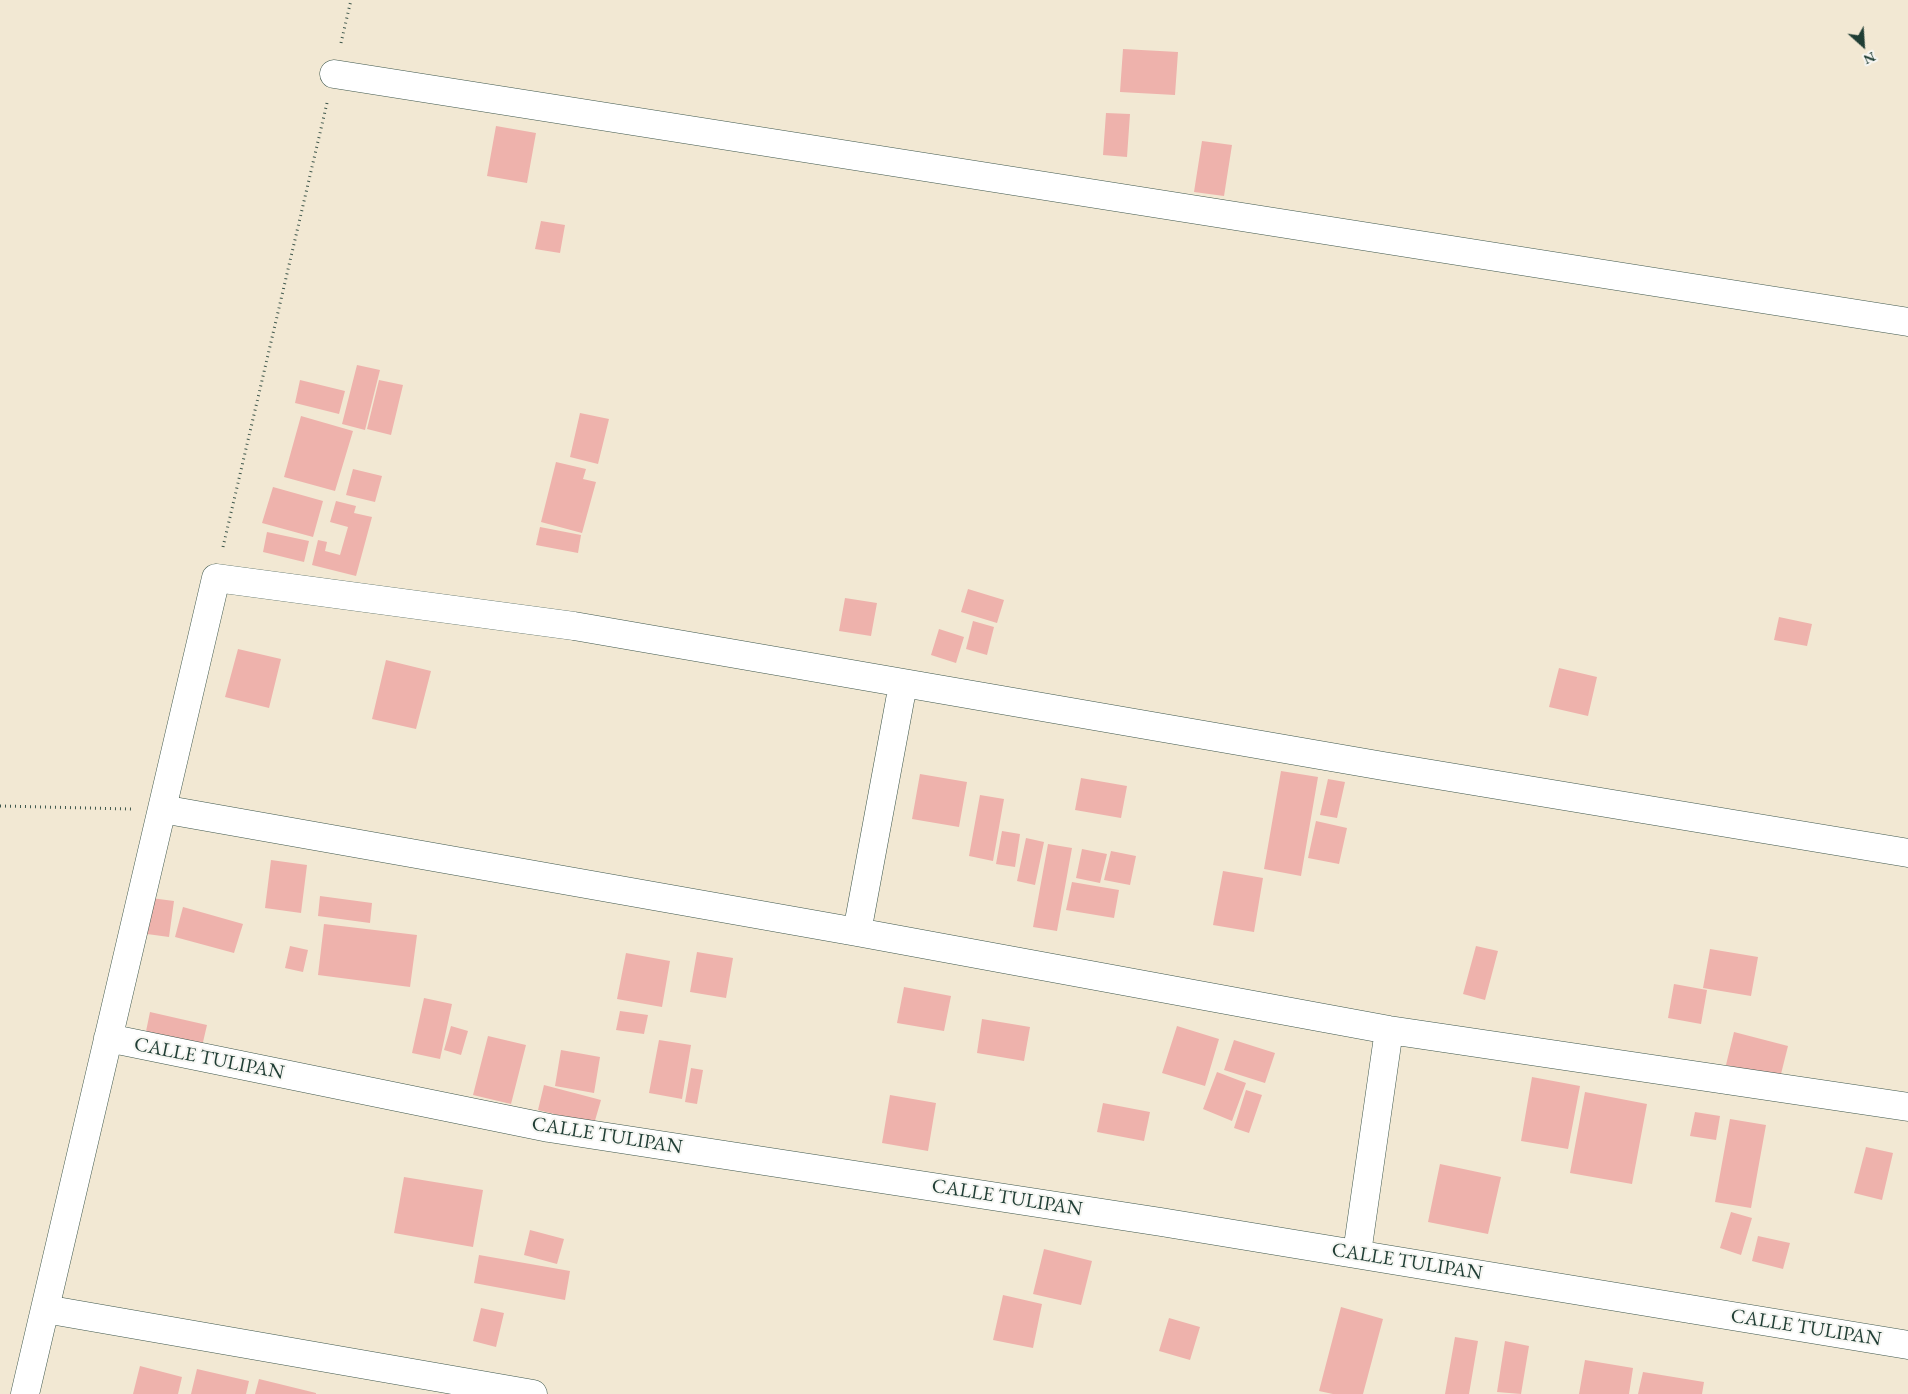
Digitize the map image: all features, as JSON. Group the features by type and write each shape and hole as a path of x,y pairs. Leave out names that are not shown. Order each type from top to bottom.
{"street":[{"path":"334,74 1908,322"},
{"path":"25,1394 216,578 574,626 1373,764 1908,853"},
{"path":"857,932 903,684"},
{"path":"162,809 857,932 1389,1030 1908,1107"},
{"path":"1356,1253 1389,1030"},
{"name":"CALLE TULIPAN","path":"108,1038 549,1128 1356,1253 1908,1345"},
{"path":"45,1309 534,1394"}],"path":[{"path":"216,578 351,0"},
{"path":"0,806 162,809"}],"building":[{"path":"1123,49 1178,52 1175,95 1120,92"},
{"path":"1106,113 1130,114 1127,157 1103,155"},
{"path":"496,126 536,133 527,183 487,176"},
{"path":"1202,141 1232,145 1224,196 1194,192"},
{"path":"541,221 565,225 560,253 535,249"},
{"path":"357,365 380,370 365,430 342,424"},
{"path":"300,380 345,391 339,414 295,403"},
{"path":"379,380 403,385 391,435 367,429"},
{"path":"580,413 609,419 598,464 570,457"},
{"path":"301,416 353,431 335,491 284,477"},
{"path":"556,462 586,469 583,479 596,482 582,533 541,522"},
{"path":"353,469 382,476 375,502 346,495"},
{"path":"273,487 323,501 313,537 262,523"},
{"path":"336,501 356,506 354,513 372,517 356,576 312,565 318,540 327,542 325,551 340,555 348,527 330,522"},
{"path":"540,527 581,535 578,553 536,545"},
{"path":"267,532 309,541 304,562 263,552"},
{"path":"968,589 1004,600 997,623 961,612"},
{"path":"845,598 877,603 871,636 839,631"},
{"path":"1779,617 1812,624 1807,646 1774,640"},
{"path":"973,621 994,627 987,655 966,649"},
{"path":"939,629 964,637 956,663 931,655"},
{"path":"238,649 281,659 269,708 225,697"},
{"path":"386,660 431,671 416,729 372,719"},
{"path":"1559,668 1597,677 1588,716 1549,707"},
{"path":"1281,771 1318,777 1301,876 1264,869"},
{"path":"920,774 967,782 959,827 912,819"},
{"path":"1081,778 1127,786 1121,818 1075,810"},
{"path":"1328,779 1345,782 1337,818 1320,815"},
{"path":"980,795 1004,799 993,861 969,856"},
{"path":"1316,821 1347,828 1339,864 1308,858"},
{"path":"1002,831 1020,834 1015,867 996,864"},
{"path":"1026,838 1044,842 1035,885 1017,881"},
{"path":"1048,844 1072,848 1057,931 1033,927"},
{"path":"1082,849 1107,854 1100,883 1076,878"},
{"path":"1111,851 1136,856 1130,885 1104,880"},
{"path":"271,860 307,865 301,913 265,908"},
{"path":"1223,871 1263,878 1254,932 1213,925"},
{"path":"1072,882 1119,890 1114,918 1066,910"},
{"path":"320,896 372,903 370,923 318,916"},
{"path":"151,898 174,901 169,937 147,934"},
{"path":"183,907 243,924 234,953 175,937"},
{"path":"324,924 417,935 410,987 318,975"},
{"path":"290,946 308,950 303,972 285,968"},
{"path":"1476,946 1498,951 1485,1000 1463,994"},
{"path":"1710,949 1758,957 1751,996 1703,988"},
{"path":"697,952 733,958 726,998 690,992"},
{"path":"626,953 670,961 662,1007 617,999"},
{"path":"1674,984 1707,990 1701,1024 1668,1018"},
{"path":"904,987 951,996 944,1031 897,1023"},
{"path":"424,998 452,1004 440,1059 412,1053"},
{"path":"620,1011 648,1015 644,1034 616,1030"},
{"path":"150,1012 207,1025 200,1055 144,1041"},
{"path":"982,1019 1030,1027 1024,1061 977,1053"},
{"path":"451,1026 468,1031 461,1055 444,1050"},
{"path":"1177,1026 1219,1039 1205,1086 1162,1073"},
{"path":"1734,1032 1788,1046 1780,1078 1726,1065"},
{"path":"488,1036 526,1045 511,1104 473,1095"},
{"path":"659,1040 691,1045 682,1099 649,1093"},
{"path":"1234,1040 1275,1053 1265,1083 1224,1070"},
{"path":"561,1050 600,1057 594,1093 555,1086"},
{"path":"691,1068 703,1070 697,1104 685,1102"},
{"path":"1217,1072 1246,1083 1232,1121 1203,1109"},
{"path":"1532,1077 1580,1086 1568,1149 1521,1141"},
{"path":"544,1085 601,1100 594,1124 538,1110"},
{"path":"1246,1090 1262,1095 1249,1133 1234,1128"},
{"path":"1585,1092 1647,1104 1632,1184 1570,1173"},
{"path":"890,1095 936,1103 928,1151 882,1143"},
{"path":"1103,1103 1150,1112 1144,1141 1097,1132"},
{"path":"1695,1112 1720,1116 1716,1140 1690,1136"},
{"path":"1730,1119 1766,1125 1751,1208 1715,1202"},
{"path":"1866,1147 1893,1153 1882,1200 1854,1193"},
{"path":"1440,1164 1501,1177 1488,1234 1428,1222"},
{"path":"404,1177 483,1190 473,1247 394,1233"},
{"path":"1731,1212 1752,1218 1741,1255 1720,1248"},
{"path":"530,1230 564,1239 557,1264 524,1255"},
{"path":"1758,1236 1790,1243 1783,1269 1752,1261"},
{"path":"1044,1249 1092,1261 1081,1305 1033,1294"},
{"path":"479,1255 570,1271 565,1300 474,1283"},
{"path":"1003,1295 1042,1304 1033,1348 993,1340"},
{"path":"1341,1307 1383,1319 1363,1394 1333,1394 1319,1391"},
{"path":"481,1308 504,1313 496,1347 473,1341"},
{"path":"1169,1318 1200,1327 1190,1360 1159,1351"},
{"path":"1455,1337 1478,1341 1469,1394 1445,1394"},
{"path":"1505,1341 1529,1346 1521,1394 1497,1392"},
{"path":"1585,1360 1633,1368 1629,1394 1579,1394"},
{"path":"140,1366 182,1377 178,1394 133,1394"},
{"path":"197,1369 249,1381 246,1394 191,1394"},
{"path":"1643,1372 1704,1382 1702,1394 1638,1394"},
{"path":"259,1379 316,1393 316,1394 255,1394"}]}
